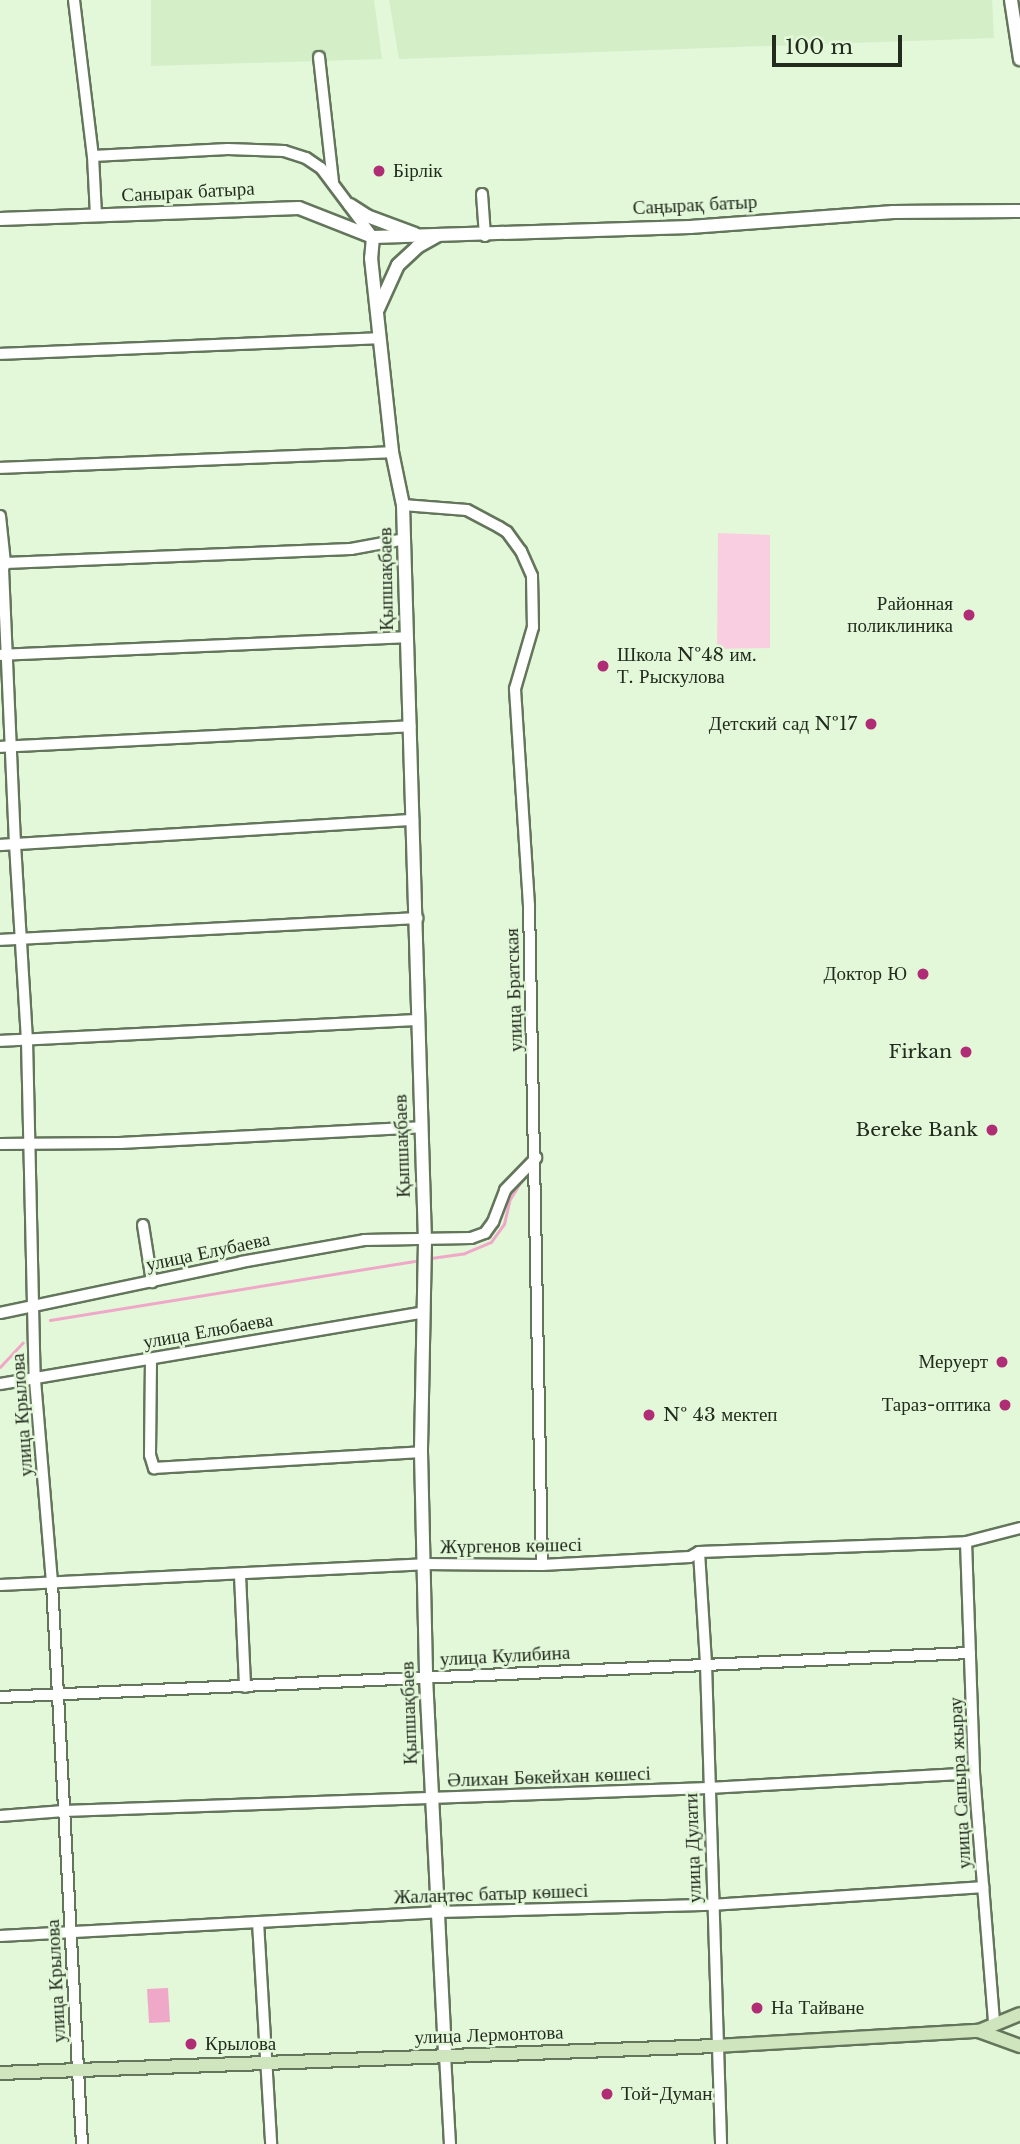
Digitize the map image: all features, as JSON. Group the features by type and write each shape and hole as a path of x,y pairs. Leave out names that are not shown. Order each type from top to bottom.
{"main road":[{"path":"979,2031 994,2022 1020,2014"},
{"path":"979,2031 1020,2046"},
{"name":"улица Лермонтова","path":"0,2073 716,2046 979,2031"}],"street":[{"path":"74,0 93,156 96,215"},
{"path":"1012,0 1020,59"},
{"path":"319,57 333,182"},
{"path":"93,156 228,149 284,151 306,158 321,168 373,237"},
{"path":"482,194 485,236"},
{"path":"350,205 367,216 415,234"},
{"name":"Санырак батыра","path":"0,219 299,208 373,237"},
{"name":"Саңырақ батыр","path":"373,237 415,234 485,236 527,231 690,227 893,212 1020,213"},
{"path":"376,312 398,265 417,247 439,235"},
{"name":"Қыпшақбаев","path":"373,237 370,258 392,452 404,505 406,637 418,918 416,1020 425,1241 421,1452 426,1677 445,2055"},
{"path":"0,354 379,338"},
{"path":"0,468 392,452"},
{"name":"улица Братская","path":"404,505 467,510 499,527 507,532 521,551 532,576 533,627 515,689 529,905 536,1158 541,1565"},
{"name":"улица Крылова","path":"0,516 6,747 22,939 27,1040 36,1380 52,1583 82,2144"},
{"path":"3,567 351,550 405,539"},
{"path":"4,655 406,637"},
{"path":"6,747 410,726"},
{"path":"0,845 413,820"},
{"path":"0,940 418,918"},
{"path":"0,1041 416,1020"},
{"path":"0,1144 120,1143 421,1127"},
{"name":"улица Елубаева","path":"0,1313 363,1240 425,1241 471,1238 485,1233 493,1222 505,1190 536,1158"},
{"path":"143,1225 152,1282"},
{"name":"улица Елюбаева","path":"0,1384 422,1313"},
{"path":"151,1359 150,1455 154,1468 421,1452"},
{"name":"Жүргенов көшесі","path":"0,1585 424,1564 541,1565 690,1557 699,1552 966,1542 1020,1528"},
{"name":"улица Сапыра жырау","path":"966,1542 974,1773 994,2022"},
{"name":"улица Дулати","path":"699,1552 706,1664 721,2144"},
{"path":"240,1575 244,1687"},
{"name":"улица Кулибина","path":"0,1697 970,1653"},
{"name":"Әлихан Бөкейхан көшесі","path":"0,1816 64,1811 432,1800 709,1788 974,1773"},
{"name":"Жалаңтөс батыр көшесі","path":"0,1936 438,1912 712,1905 984,1887"},
{"path":"258,1922 271,2144"},
{"path":"445,2055 450,2144"}],"shaded area":[{"path":"151,0 374,0 382,59 151,66"},
{"path":"389,0 992,0 994,38 399,59"},
{"path":"718,533 770,535 770,648 717,649"},
{"path":"168,1988 170,2022 149,2023 147,1989"}],"waterway":[{"path":"431,1258 465,1253 491,1242 504,1224 510,1199 522,1180"},
{"path":"50,1320 414,1261"},
{"path":"0,1367 22,1343"}],"place":[{"name":"Бірлік","path":"379,171"},
{"name":"Районная поликлиника","path":"969,615"},
{"name":"Школа №48 им. Т. Рыскулова","path":"603,666"},
{"name":"Детский сад №17","path":"871,724"},
{"name":"Доктор Ю","path":"923,974"},
{"name":"Firkan","path":"966,1052"},
{"name":"Bereke Bank","path":"992,1130"},
{"name":"Меруерт","path":"1002,1362"},
{"name":"Тараз-оптика","path":"1005,1405"},
{"name":"№ 43 мектеп","path":"649,1415"},
{"name":"На Тайване","path":"757,2008"},
{"name":"Крылова","path":"191,2044"},
{"name":"Той-Думан","path":"607,2094"}]}
